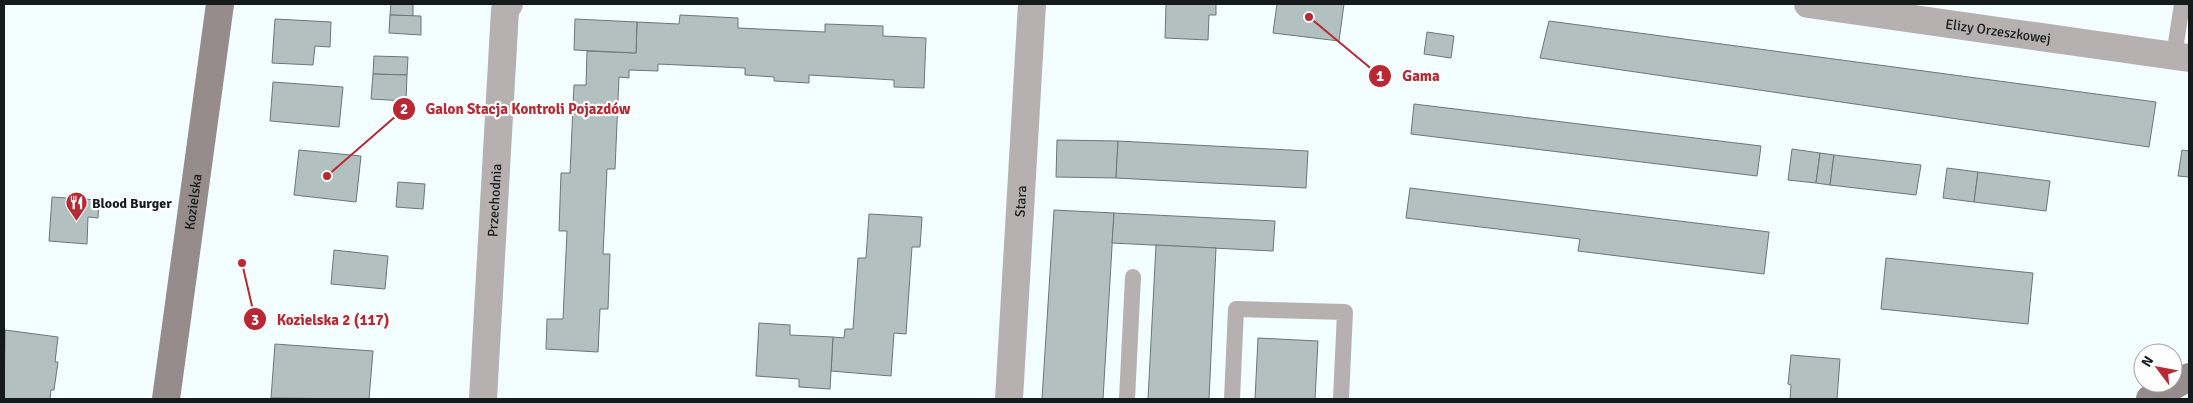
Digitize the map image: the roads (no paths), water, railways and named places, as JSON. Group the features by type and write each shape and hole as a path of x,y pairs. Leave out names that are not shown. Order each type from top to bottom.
{"main road":[{"name":"Kozielska","path":"166,399 220,4"},
{"path":"2150,399 2189,377"}],"street":[{"name":"Przechodnia","path":"483,399 505,10 508,4"},
{"name":"Stara","path":"1009,399 1032,4"},
{"name":"Elizy Orzeszkowej","path":"1808,4 2182,57"}],"lane":[{"path":"2182,4 2182,57"},
{"path":"1127,399 1133,277"},
{"path":"1232,399 1236,309 1345,312 1341,399"}],"place":[{"name":"Gama","path":"1309,17"},
{"name":"Galon Stacja Kontroli Pojazdów","path":"327,176"},
{"name":"Blood Burger","path":"76,222"},
{"name":"Kozielska 2 (117)","path":"242,263"}]}
